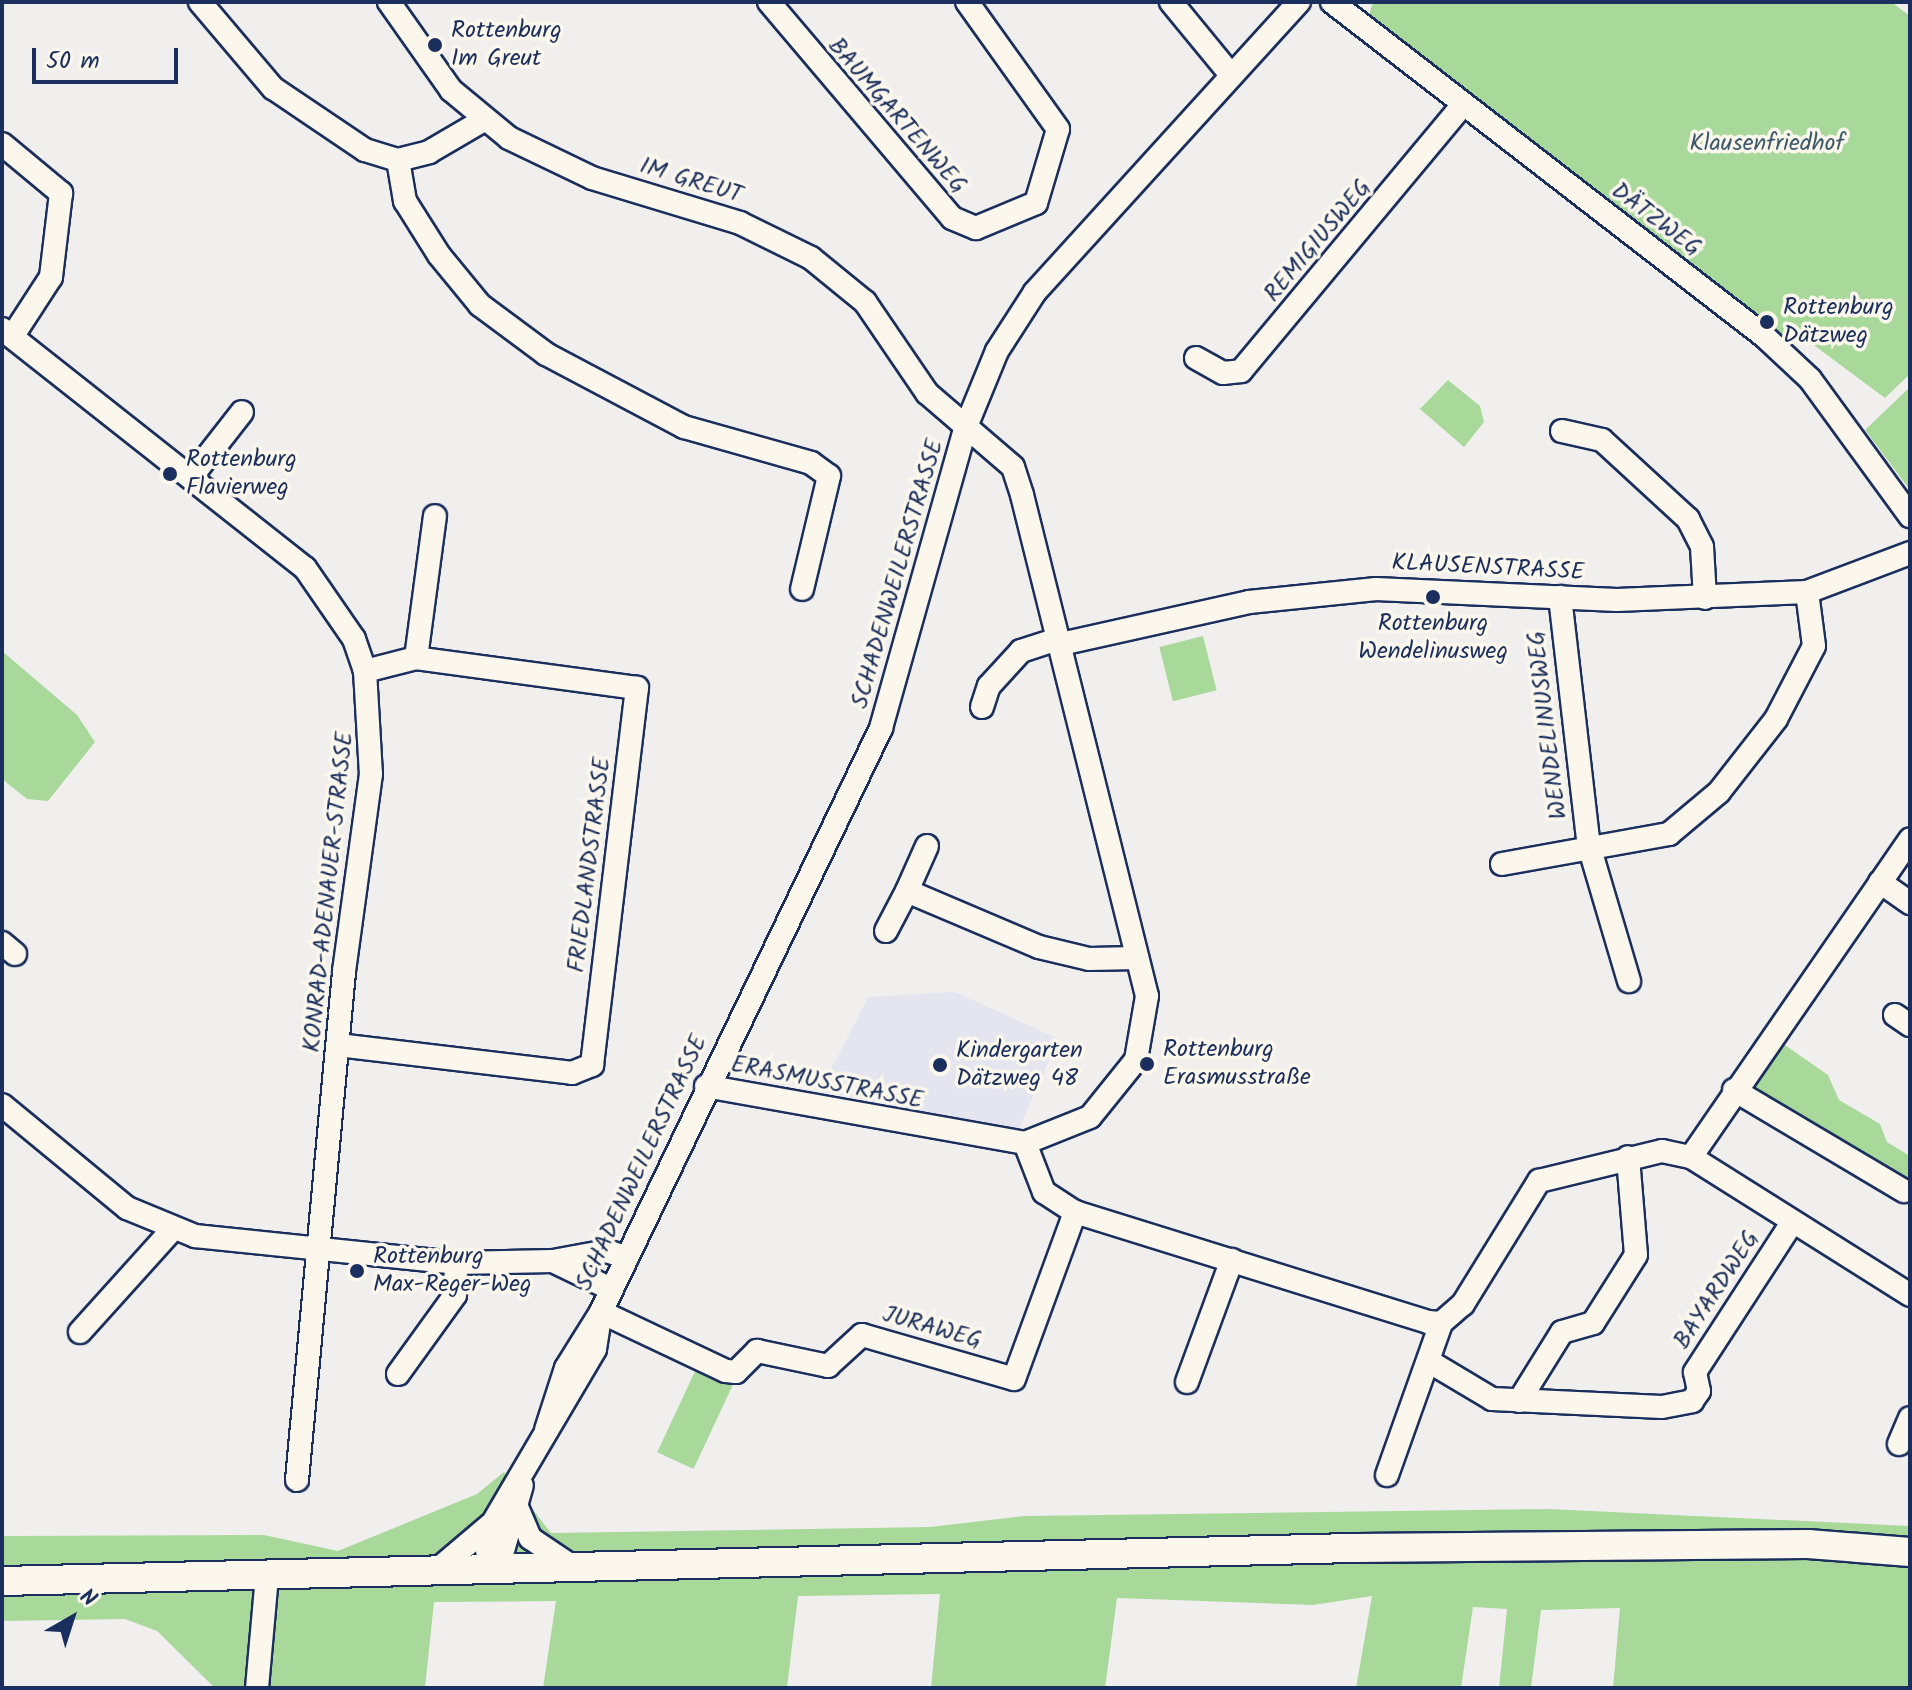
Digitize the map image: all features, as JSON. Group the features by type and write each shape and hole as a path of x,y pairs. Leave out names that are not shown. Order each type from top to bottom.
{"main road":[{"path":"2,1581 1356,1548 1808,1544 1910,1552"}],"street":[{"path":"200,2 273,88 319,125 398,160 429,152 482,121"},
{"name":"IM GREUT","path":"389,2 451,90 482,121 592,178 740,223 811,258 865,302 927,393 965,429"},
{"name":"BAUMGARTENWEG","path":"769,2 952,218 976,228 1028,209 1043,192 1058,129 967,2"},
{"path":"1171,2 1231,75"},
{"name":"SCHADENWEILERSTRASSE","path":"495,1568 485,1542 495,1517 524,1473 546,1430 566,1368 601,1312 706,1086 881,728 965,429 997,351 1035,292 1299,2"},
{"name":"DÄTZWEG","path":"1332,2 1799,369 1910,516"},
{"name":"REMIGIUSWEG","path":"1196,358 1223,373 1241,371 1463,105"},
{"path":"2,144 61,193 51,277 8,331"},
{"path":"398,160 405,201 439,255 480,305 546,354 684,427 811,463 829,476 802,589"},
{"name":"KONRAD-ADENAUER-STRASSE","path":"8,331 305,568 354,639 365,671 371,774 338,1045 322,1251 297,1480"},
{"path":"192,476 242,412"},
{"path":"965,429 1013,467 1060,641 1147,996 1144,1038 1125,1080 1090,1117 1025,1143 1044,1192 1075,1212 1441,1323"},
{"path":"1562,431 1602,440 1688,519 1702,547 1705,598"},
{"path":"416,658 435,516"},
{"name":"KLAUSENSTRASSE","path":"1060,641 1308,594 1376,589 1560,597 1705,598 1807,592 1910,553"},
{"path":"1589,846 1669,834 1719,792 1776,719 1814,646 1807,592"},
{"name":"WENDELINUSWEG","path":"1560,597 1589,846 1629,981"},
{"path":"982,707 989,686 1021,651 1060,641"},
{"name":"FRIEDLANDSTRASSE","path":"338,1045 572,1073 592,1065 637,688 416,658 365,671"},
{"path":"1691,1157 1734,1090 1910,839"},
{"path":"886,931 927,846"},
{"name":"WENDELINUSWEG","path":"1502,864 1589,846"},
{"path":"1880,882 1910,903"},
{"path":"907,891 1039,947 1089,959 1137,958"},
{"name":"ERASMUSSTRASSE","path":"706,1086 1025,1143"},
{"path":"1734,1090 1904,1191"},
{"path":"2,1105 127,1208 172,1230 322,1251 456,1263 553,1261 607,1251 627,1258"},
{"path":"1387,1475 1430,1362 1441,1323 1463,1304 1539,1181 1662,1151 1691,1157 1791,1224 1910,1295"},
{"path":"1519,1401 1562,1332 1593,1323 1636,1255 1628,1157"},
{"name":"JURAWEG","path":"601,1312 726,1371 736,1372 757,1351 828,1366 862,1335 1014,1379 1075,1212"},
{"name":"BAYARDWEG","path":"1430,1362 1468,1390 1519,1401 1662,1407 1692,1401 1699,1391 1695,1372 1791,1224"},
{"path":"80,1332 172,1230"},
{"path":"1187,1382 1232,1260"},
{"path":"553,1261 611,1289"},
{"path":"398,1374 455,1295 456,1263"},
{"path":"1899,1444 1910,1418"},
{"name":"SCHADENWEILERSTRASSE","path":"495,1568 517,1507 524,1473"},
{"path":"517,1507 530,1538 573,1567"},
{"name":"SCHADENWEILERSTRASSE","path":"437,1570 495,1517"},
{"path":"257,1688 267,1575"}],"shaded area":[{"name":"Kindergarten Dätzweg 48","path":"955,992 1059,1039 1018,1130 820,1091 868,997"}],"green space":[{"name":"Klausenfriedhof","path":"1373,2 1891,2 1910,16 1910,374 1885,398 1807,340 1783,338 1369,15"},
{"path":"1448,380 1480,406 1484,422 1464,447 1420,409"},
{"path":"1910,387 1910,490 1865,430"},
{"path":"1203,636 1217,690 1173,701 1159,647"},
{"path":"2,651 77,715 95,742 48,801 27,799 2,779"},
{"path":"1782,1043 1828,1075 1839,1100 1880,1124 1887,1142 1910,1156 1910,1183 1750,1085"},
{"path":"697,1367 733,1384 694,1469 657,1452"},
{"path":"504,1472 551,1533 930,1527 1024,1516 1548,1509 1910,1526 1910,1688 1613,1688 1620,1608 1541,1610 1531,1688 1499,1688 1507,1609 1473,1607 1461,1688 1356,1688 1372,1596 1313,1605 1117,1598 1105,1688 931,1688 940,1594 798,1596 787,1688 543,1688 556,1601 434,1602 425,1688 215,1688 157,1631 125,1619 2,1621 2,1536 264,1535 338,1551 477,1494"}],"place":[{"name":"Rottenburg Im Greut","path":"435,45"},
{"name":"Rottenburg Dätzweg","path":"1767,322"},
{"name":"Rottenburg Flavierweg","path":"170,474"},
{"name":"Rottenburg Wendelinusweg","path":"1433,597"},
{"name":"Rottenburg Erasmusstraße","path":"1147,1064"},
{"name":"Kindergarten Dätzweg 48","path":"940,1065"},
{"name":"Rottenburg Max-Reger-Weg","path":"357,1271"}]}
